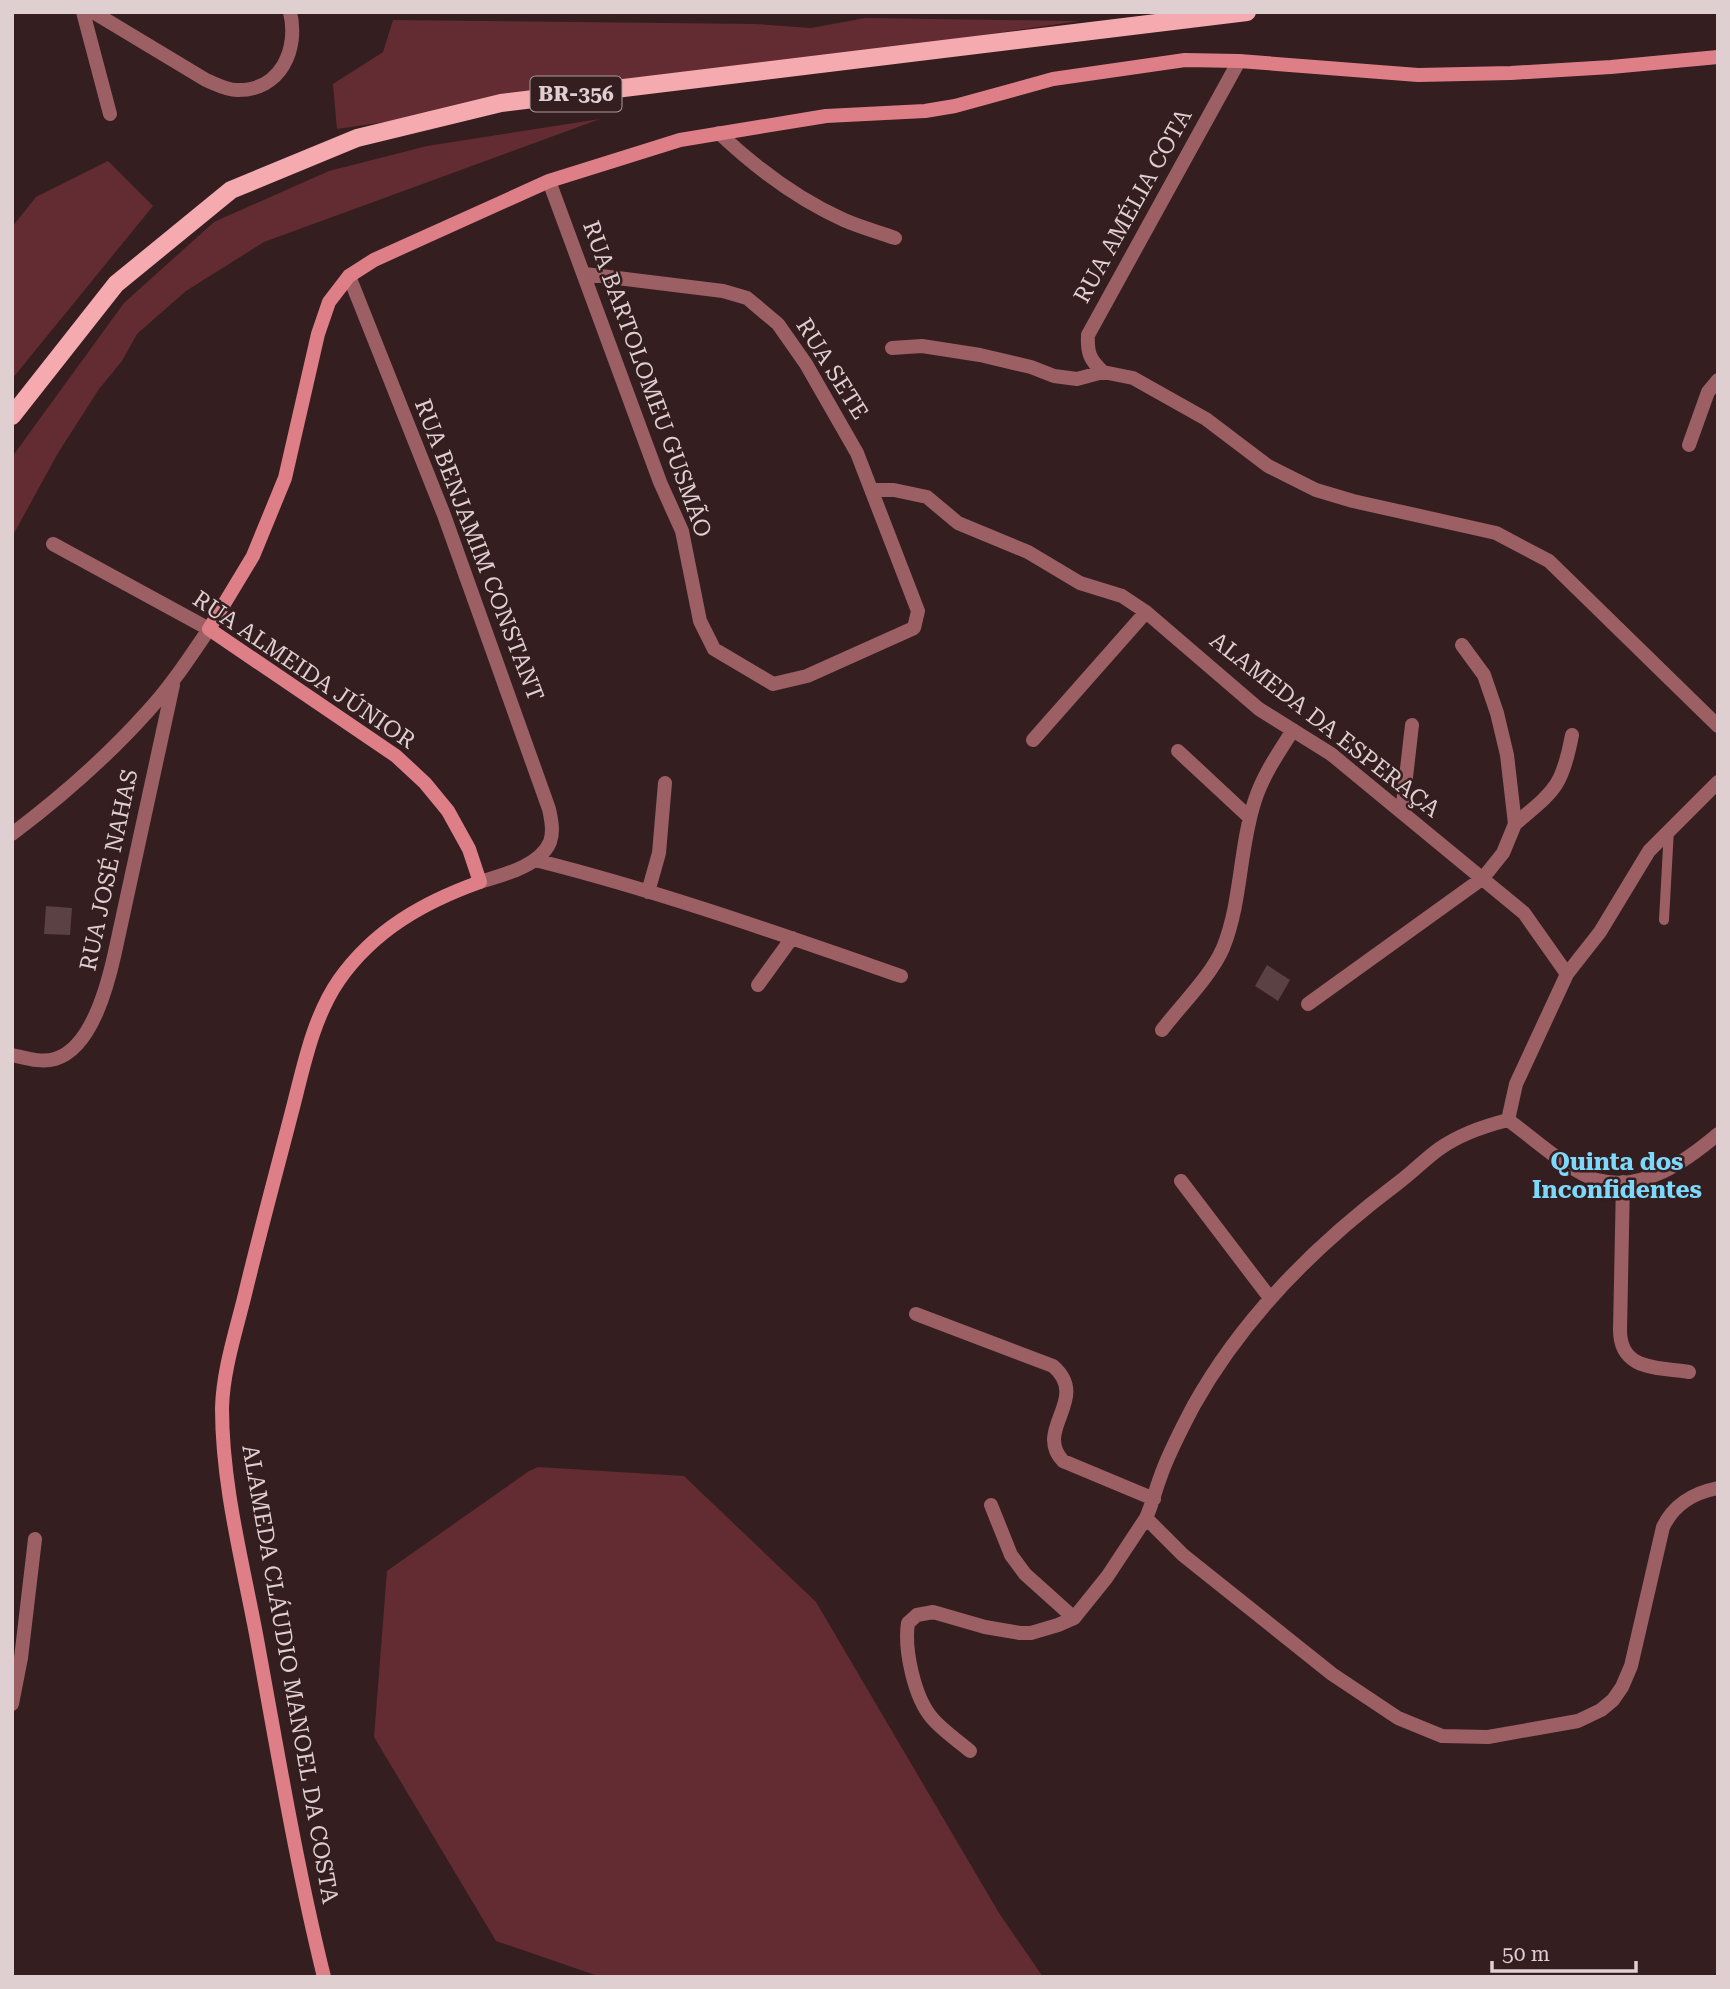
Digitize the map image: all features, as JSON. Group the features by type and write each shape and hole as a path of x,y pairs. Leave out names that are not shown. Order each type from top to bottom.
{"main road":[{"name":"BR-356","path":"12,416 116,284 231,190 357,138 501,103 1247,12"}],"street":[{"path":"83,12 110,114"},
{"path":"93,12 206,80 236,90 263,84 276,75 286,62 292,48 290,12"},
{"path":"12,834 104,756 149,710 174,680 209,629 253,556 277,501 293,451 329,302 349,276 374,260 549,181 680,140 826,116 925,111 955,106 1053,79 1185,60 1239,61 1418,75 1598,68 1718,57"},
{"name":"RUA AMÉLIA COTA","path":"1103,372 1093,363 1087,351 1088,335 1239,61"},
{"path":"719,132 747,159 790,190 844,220 895,238"},
{"name":"RUA BARTOLOMEU GUSMÃO","path":"549,181 660,482 682,531 700,621 714,649 773,684 807,676 914,628"},
{"name":"RUA SETE","path":"585,274 723,290 747,298 778,324 806,363 857,453 918,611 914,628"},
{"name":"RUA BENJAMIM CONSTANT","path":"349,276 444,515 531,755 549,809 552,833 550,842"},
{"path":"891,348 922,346 980,355 1031,367 1054,376 1077,379 1103,372 1133,377 1206,419 1268,466 1316,490 1353,501 1496,533 1549,561 1718,726"},
{"path":"1689,445 1708,392 1718,380"},
{"name":"ALAMEDA DA ESPERAÇA","path":"872,490 894,490 927,497 958,523 1028,552 1080,583 1122,596 1146,612 1259,709 1331,754 1524,913 1567,974"},
{"name":"RUA ALMEIDA JÚNIOR","path":"53,544 209,629 396,756 448,811 469,849 480,882"},
{"path":"1032,740 1146,612"},
{"path":"1462,645 1484,675 1497,713 1507,755 1515,824"},
{"name":"RUA JOSÉ NAHAS","path":"12,1055 45,1061 61,1057 88,1029 96,1016 109,978 174,680"},
{"path":"1402,812 1412,725"},
{"path":"1162,1030 1222,950 1234,907 1255,799 1293,730"},
{"path":"1308,1004 1483,878 1503,853 1515,824 1557,785 1566,764 1572,736"},
{"path":"1178,751 1250,818"},
{"path":"1508,1120 1516,1084 1567,974 1600,932 1648,851 1718,782"},
{"path":"648,892 659,853 666,783"},
{"name":"ALAMEDA CLÁUDIO MANOEL DA COSTA","path":"324,1977 283,1781 237,1536 222,1411 225,1379 307,1054 321,1013 338,981 360,953 392,926 422,906 535,860 550,842"},
{"path":"535,860 648,892 901,976"},
{"path":"758,985 792,938"},
{"path":"1508,1120 1583,1173 1597,1180 1623,1182 1668,1170 1691,1157 1718,1134"},
{"path":"970,1751 931,1717 923,1701 911,1669 905,1640 908,1623 917,1615 933,1612 985,1628 1031,1633 1074,1618 1107,1577 1146,1518 1160,1476 1194,1406 1235,1340 1270,1298 1361,1211 1440,1149 1463,1134 1508,1120"},
{"path":"1181,1181 1270,1298"},
{"path":"1623,1182 1620,1330 1622,1347 1628,1357 1644,1366 1689,1371"},
{"path":"916,1314 1053,1366 1063,1374 1068,1393 1054,1434 1057,1454 1063,1461 1154,1499"},
{"path":"1146,1518 1183,1555 1332,1674 1398,1718 1442,1736 1488,1737 1533,1731 1578,1720 1601,1710 1614,1700 1631,1667 1666,1520 1679,1504 1692,1496 1718,1488"},
{"path":"992,1505 1011,1555 1025,1574 1074,1618"},
{"path":"12,1704 21,1658 35,1539"}],"lane":[{"path":"1664,920 1669,829"}],"shaded area":[{"path":"865,18 1080,21 337,129 333,84 383,52 393,20 756,24 811,28"},
{"path":"600,119 264,242 186,291 137,334 122,361 99,389 58,453 12,537 12,457 124,303 214,222 329,171 427,146"},
{"path":"108,161 153,206 12,379 12,227 36,197"},
{"path":"538,1467 684,1476 816,1602 999,1913 1043,1977 601,1977 496,1941 374,1737 387,1571"}],"building":[{"path":"46,906 72,908 70,935 44,934"},
{"path":"1267,965 1290,980 1278,1001 1255,986"}],"district":[{"name":"Quinta dos Inconfidentes","path":"1617,1176"}]}
